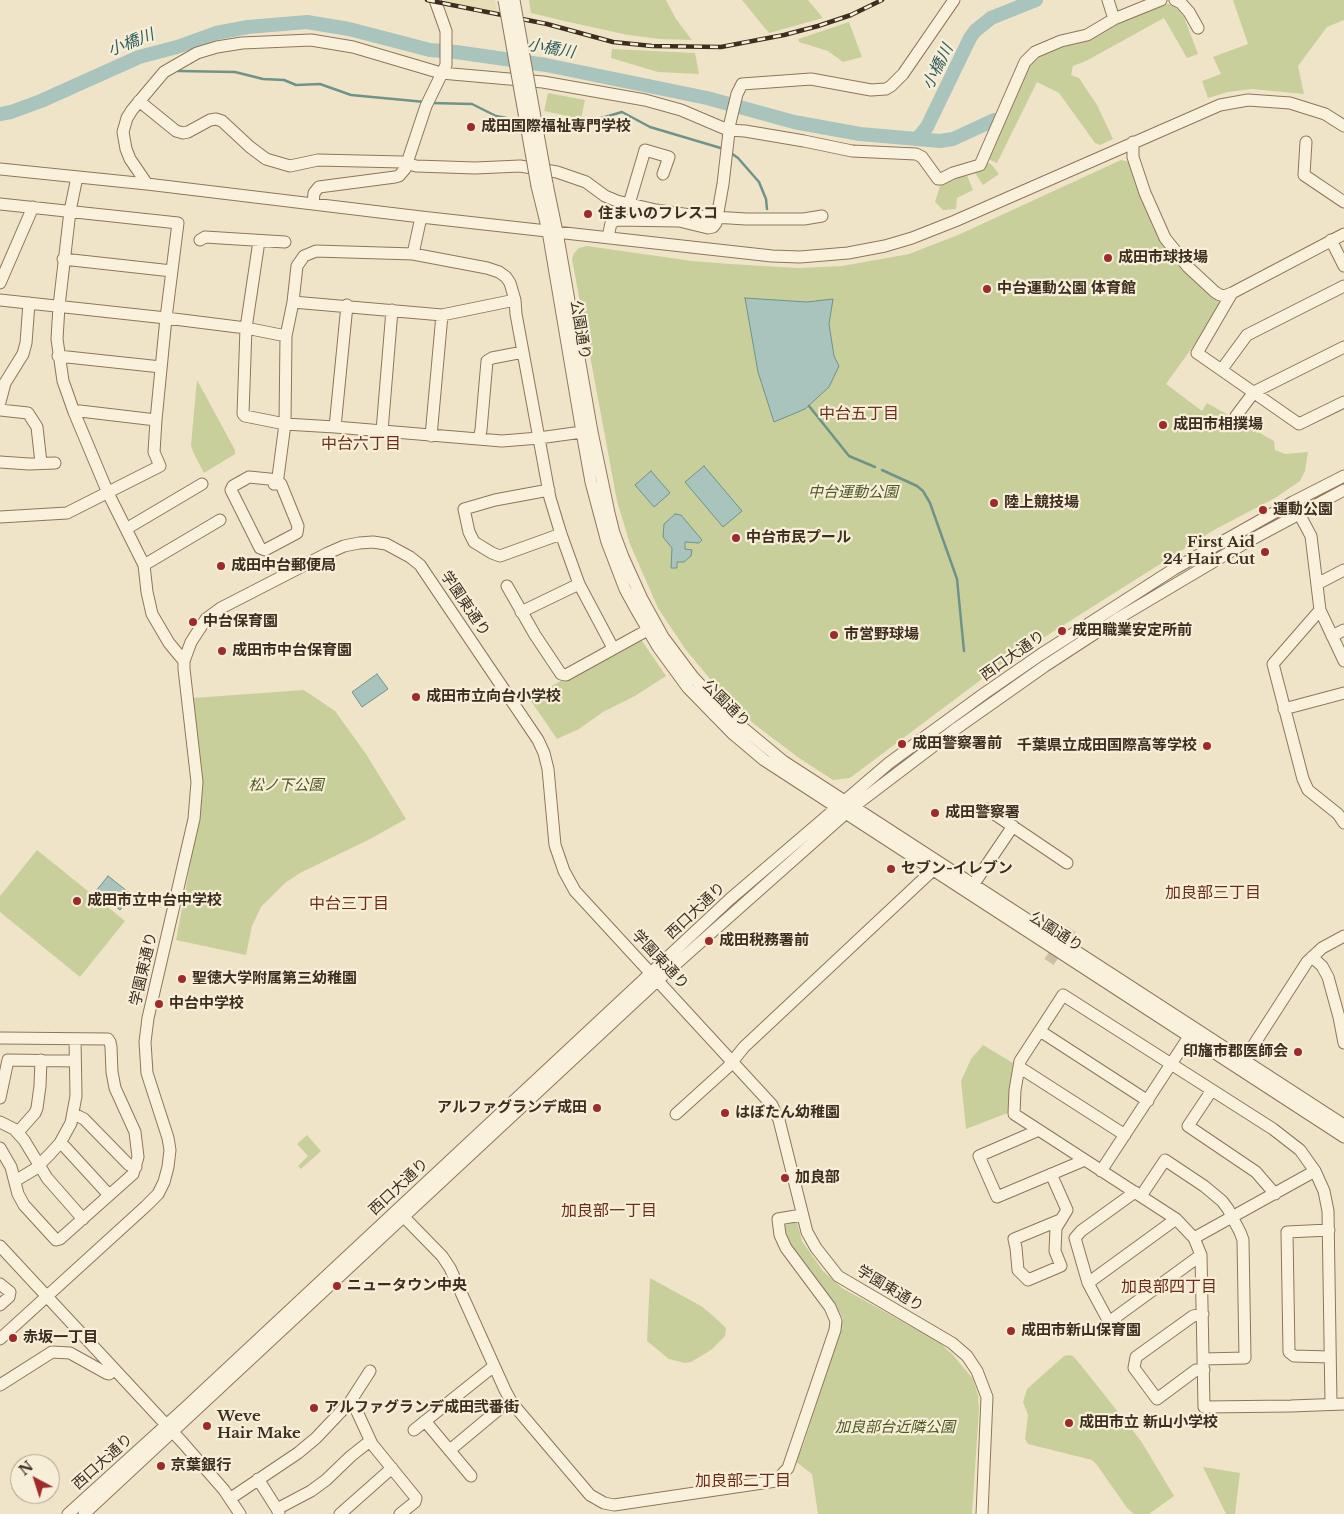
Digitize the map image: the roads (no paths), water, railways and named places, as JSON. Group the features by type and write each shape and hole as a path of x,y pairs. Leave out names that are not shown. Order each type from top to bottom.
{"street":[{"path":"313,204 314,193 319,186 395,177 402,172 407,164 428,102 444,69 446,31 435,0"},
{"name":"公園通り","path":"504,0 609,513 628,570 652,628"},
{"name":"公園通り","path":"514,0 542,185"},
{"path":"608,237 611,223 618,220 679,221 708,228 713,227 716,223 723,184 729,126 737,94 742,84 747,82 811,79 871,90 886,89 892,86 903,74 954,0"},
{"path":"1108,0 1114,19"},
{"path":"147,184 130,159 123,132 126,118 164,72 180,61 197,53 242,43 311,40 353,47 444,69 543,82 645,100 745,131 852,151 916,154 922,157 938,179 941,179 953,173 980,165 1025,62 1035,52 1061,41 1087,35 1144,3 1161,0"},
{"path":"1175,0 1181,3 1189,12 1198,28"},
{"path":"0,169 147,184 420,217 763,255 797,262 848,253 887,251 912,238 955,221 1208,109 1229,103 1248,100 1290,103 1325,114 1344,126"},
{"path":"139,101 176,131 183,133 210,120 222,121 266,159 290,166 318,160 376,161 416,166 475,168 520,166 557,172 586,182 605,196 656,210 717,217 804,219 822,216"},
{"path":"1133,142 1133,157 1140,180 1165,238 1188,267 1215,292 1224,296 1344,234"},
{"path":"1306,142 1304,175 1344,202"},
{"path":"629,204 645,150 669,157 663,174"},
{"path":"77,177 63,259 59,306 57,339 63,381 108,493 144,565 152,614 169,644 184,661"},
{"path":"0,204 178,223 156,420 154,452 160,466 67,513 0,517"},
{"path":"0,283 6,255 33,207"},
{"path":"413,254 420,217"},
{"name":"公園通り","path":"552,231 582,432 592,482 607,542 625,590 652,628 693,677 731,718 783,761 933,870 970,889"},
{"path":"200,240 204,238 285,242"},
{"path":"1331,240 1344,266"},
{"path":"259,241 246,328 243,414 245,416 285,424 479,440 502,441 582,432"},
{"path":"274,484 278,477 285,424 286,336 293,302 297,266 304,256 310,253 327,251 413,254 499,272 510,283 515,300 549,490 561,534 579,584 613,648"},
{"path":"63,259 172,271"},
{"path":"1222,370 1247,335 1344,286"},
{"path":"1232,293 1197,353 1300,424 1344,402"},
{"path":"0,300 246,328 286,336"},
{"path":"293,302 347,305 442,315 515,300"},
{"path":"0,402 6,383 23,354 26,342 29,303"},
{"path":"336,427 347,305"},
{"path":"382,431 392,310"},
{"path":"431,436 442,315"},
{"path":"1236,416 1254,392 1344,347"},
{"path":"479,440 487,361 492,358 523,352"},
{"path":"58,356 161,367"},
{"path":"0,410 28,413 37,426 40,463"},
{"path":"74,412 80,411 156,420"},
{"path":"0,462 55,463"},
{"name":"西口大通り","path":"84,1514 169,1429 654,976 919,742 1040,655 1174,569 1238,532 1344,476"},
{"path":"249,477 276,480 274,484 281,484 298,526 297,533 265,550 260,548 231,490 233,486 249,477"},
{"path":"126,529 202,484"},
{"path":"549,490 495,500 464,509 469,532 474,542 500,556 561,534"},
{"name":"西口大通り","path":"845,807 907,766 1052,661 1117,619 1299,513 1344,490"},
{"path":"1293,502 1311,536 1320,610 1344,661"},
{"path":"144,565 220,520"},
{"path":"1238,532 1245,544"},
{"name":"学園東通り","path":"0,1339 146,1206 158,1194 164,1182 170,1150 168,1138 147,1073 145,1042 148,1018 194,819 197,782 184,661 191,642 206,619 221,608 328,553 344,546 373,542 386,544 410,557 420,565 538,740 548,769 555,845 569,882 594,912 772,1104 779,1120 806,1232 816,1248 838,1276 952,1343 967,1356 977,1371 987,1397 982,1514"},
{"path":"1317,584 1344,570"},
{"path":"521,612 579,584"},
{"path":"507,586 521,612 561,674 566,676 613,648 652,628"},
{"path":"1320,610 1273,664 1303,779 1308,790 1338,814 1344,824"},
{"path":"1332,636 1344,630"},
{"path":"1284,709 1344,693"},
{"name":"公園通り","path":"845,807 1192,1033 1344,1138"},
{"path":"987,809 1067,863"},
{"path":"970,889 1013,826"},
{"path":"676,1114 728,1067 744,1047 933,870"},
{"path":"1244,1060 1312,957 1322,948 1344,936"},
{"path":"1312,957 1322,966 1328,977 1342,1016 1344,1043"},
{"path":"1331,1404 1330,1230 1324,1191 1315,1171 1300,1150 1290,1142 1063,995 1020,1061 1014,1090 1014,1114 1176,1219 1194,1238 1201,1255 1204,1407 1344,1404"},
{"path":"1040,1031 1148,1100"},
{"path":"1102,1171 1192,1033"},
{"name":"公園通り","path":"1192,1033 1244,1060 1344,1125"},
{"path":"0,1038 108,1039 110,1042 115,1088 135,1132 138,1156 136,1167 132,1174 60,1239 53,1239 24,1205 18,1194 8,1161 0,1148"},
{"path":"15,1181 38,1166 60,1143 67,1132 74,1114 76,1096 75,1039"},
{"path":"0,1098 8,1060 75,1061"},
{"path":"18,1132 35,1113 37,1108 40,1086 40,1060"},
{"path":"1019,1067 1125,1135"},
{"path":"1212,1090 1188,1126 1256,1172 1275,1194"},
{"path":"74,1114 84,1119 129,1165 136,1167"},
{"path":"0,1122 18,1132 38,1166 83,1219"},
{"path":"1039,1130 979,1156 997,1197 1085,1160"},
{"path":"60,1143 66,1147 110,1195"},
{"path":"1201,1255 1109,1322 1088,1283 1075,1238 1081,1231 1138,1194 1165,1160 1213,1193 1233,1216 1243,1240 1245,1358 1203,1364 1157,1399 1134,1368 1136,1357 1193,1316 1202,1314"},
{"path":"1194,1238 1315,1171"},
{"path":"1050,1174 1067,1210 1056,1228 1055,1251 1061,1266 1028,1280 1018,1270 1014,1238 1060,1220"},
{"path":"400,1213 442,1256 450,1268 512,1403 571,1475 596,1500 614,1505 776,1481 788,1468 835,1330 836,1321 830,1307 786,1248 780,1235 778,1219 802,1215"},
{"path":"1088,1283 1176,1219"},
{"path":"1330,1230 1287,1232 1290,1352 1294,1356 1330,1357"},
{"path":"1,1249 169,1429 231,1498 240,1514"},
{"path":"0,1284 10,1292 9,1297 0,1305"},
{"path":"0,1385 52,1352 70,1352 109,1374 114,1370"},
{"path":"414,1430 494,1366"},
{"path":"231,1498 309,1445 350,1402 370,1371"},
{"path":"350,1402 354,1405 370,1441 416,1498 415,1502 400,1514"},
{"path":"450,1450 498,1410"},
{"path":"425,1421 471,1476"},
{"name":"西口大通り","path":"68,1514 169,1429"},
{"path":"258,1479 278,1511 326,1480 370,1441"},
{"path":"340,1514 392,1468"}],"water":[{"path":"745,298 807,302 833,299 829,324 834,356 839,366 829,387 805,409 774,422 758,372"},
{"path":"704,466 742,511 723,527 685,482"},
{"path":"651,471 670,493 654,507 635,485"},
{"path":"675,514 681,515 702,540 699,543 685,542 685,549 692,550 691,556 684,562 677,562 677,568 671,568 672,548 663,537 664,524"},
{"path":"377,674 388,689 362,707 352,692"},
{"path":"108,876 132,895 120,910 96,891"}],"waterway":[{"name":"小橋川","path":"917,139 927,127 975,31 991,18 1036,0"},
{"name":"小橋川","path":"0,114 41,101 139,57 177,47 216,33 248,27 307,22 349,29 430,50 546,65 707,98 794,122 860,134 940,141 953,139 994,120"},
{"name":"小橋川","path":"150,54 153,59"},
{"path":"178,71 235,72 263,79 284,80 296,85 320,84 351,95 425,102"},
{"path":"431,103 472,104 496,116 522,121"},
{"path":"539,123 570,127 622,112 650,127 724,149"},
{"path":"731,153 738,158 759,182 766,199 767,209"},
{"path":"809,406 849,456 875,467"},
{"path":"882,470 917,486 923,491 930,503 957,579 964,651"}],"tunnel":[{"path":"1049,962 1071,929"}],"railway":[{"path":"427,0 547,24 613,42 652,46 721,47 784,35 818,26 851,15 882,0"}],"place":[{"name":"成田国際福祉専門学校","path":"471,127"},
{"name":"住まいのフレスコ","path":"588,214"},
{"name":"成田市球技場","path":"1108,258"},
{"name":"中台運動公園 体育館","path":"987,289"},
{"name":"成田市相撲場","path":"1163,425"},
{"name":"陸上競技場","path":"994,503"},
{"name":"運動公園","path":"1263,510"},
{"name":"中台市民プール","path":"736,538"},
{"name":"First Aid 24 Hair Cut","path":"1265,552"},
{"name":"成田中台郵便局","path":"221,566"},
{"name":"中台保育園","path":"193,622"},
{"name":"成田職業安定所前","path":"1062,631"},
{"name":"市営野球場","path":"834,635"},
{"name":"成田市中台保育園","path":"222,651"},
{"name":"成田市立向台小学校","path":"416,697"},
{"name":"成田警察署前","path":"902,744"},
{"name":"千葉県立成田国際高等学校","path":"1207,746"},
{"name":"成田警察署","path":"935,813"},
{"name":"セブン-イレブン","path":"891,869"},
{"name":"成田市立中台中学校","path":"77,901"},
{"name":"成田税務署前","path":"709,941"},
{"name":"聖徳大学附属第三幼稚園","path":"182,979"},
{"name":"中台中学校","path":"159,1004"},
{"name":"印旛市郡医師会","path":"1298,1052"},
{"name":"アルファグランデ成田","path":"597,1108"},
{"name":"はぼたん幼稚園","path":"725,1113"},
{"name":"加良部","path":"785,1178"},
{"name":"ニュータウン中央","path":"337,1286"},
{"name":"成田市新山保育園","path":"1011,1331"},
{"name":"赤坂一丁目","path":"13,1338"},
{"name":"アルファグランデ成田弐番街","path":"314,1408"},
{"name":"成田市立 新山小学校","path":"1069,1423"},
{"name":"Weve Hair Make","path":"207,1426"},
{"name":"京葉銀行","path":"161,1466"}],"district":[{"name":"中台五丁目","path":"859,414"},
{"name":"中台六丁目","path":"361,444"},
{"name":"加良部三丁目","path":"1213,893"},
{"name":"中台三丁目","path":"349,904"},
{"name":"加良部一丁目","path":"609,1211"},
{"name":"加良部四丁目","path":"1169,1287"},
{"name":"加良部二丁目","path":"743,1481"}],"park label":[{"name":"中台運動公園","path":"853,493"},
{"name":"松ノ下公園","path":"286,786"},
{"name":"加良部台近隣公園","path":"895,1428"}]}
